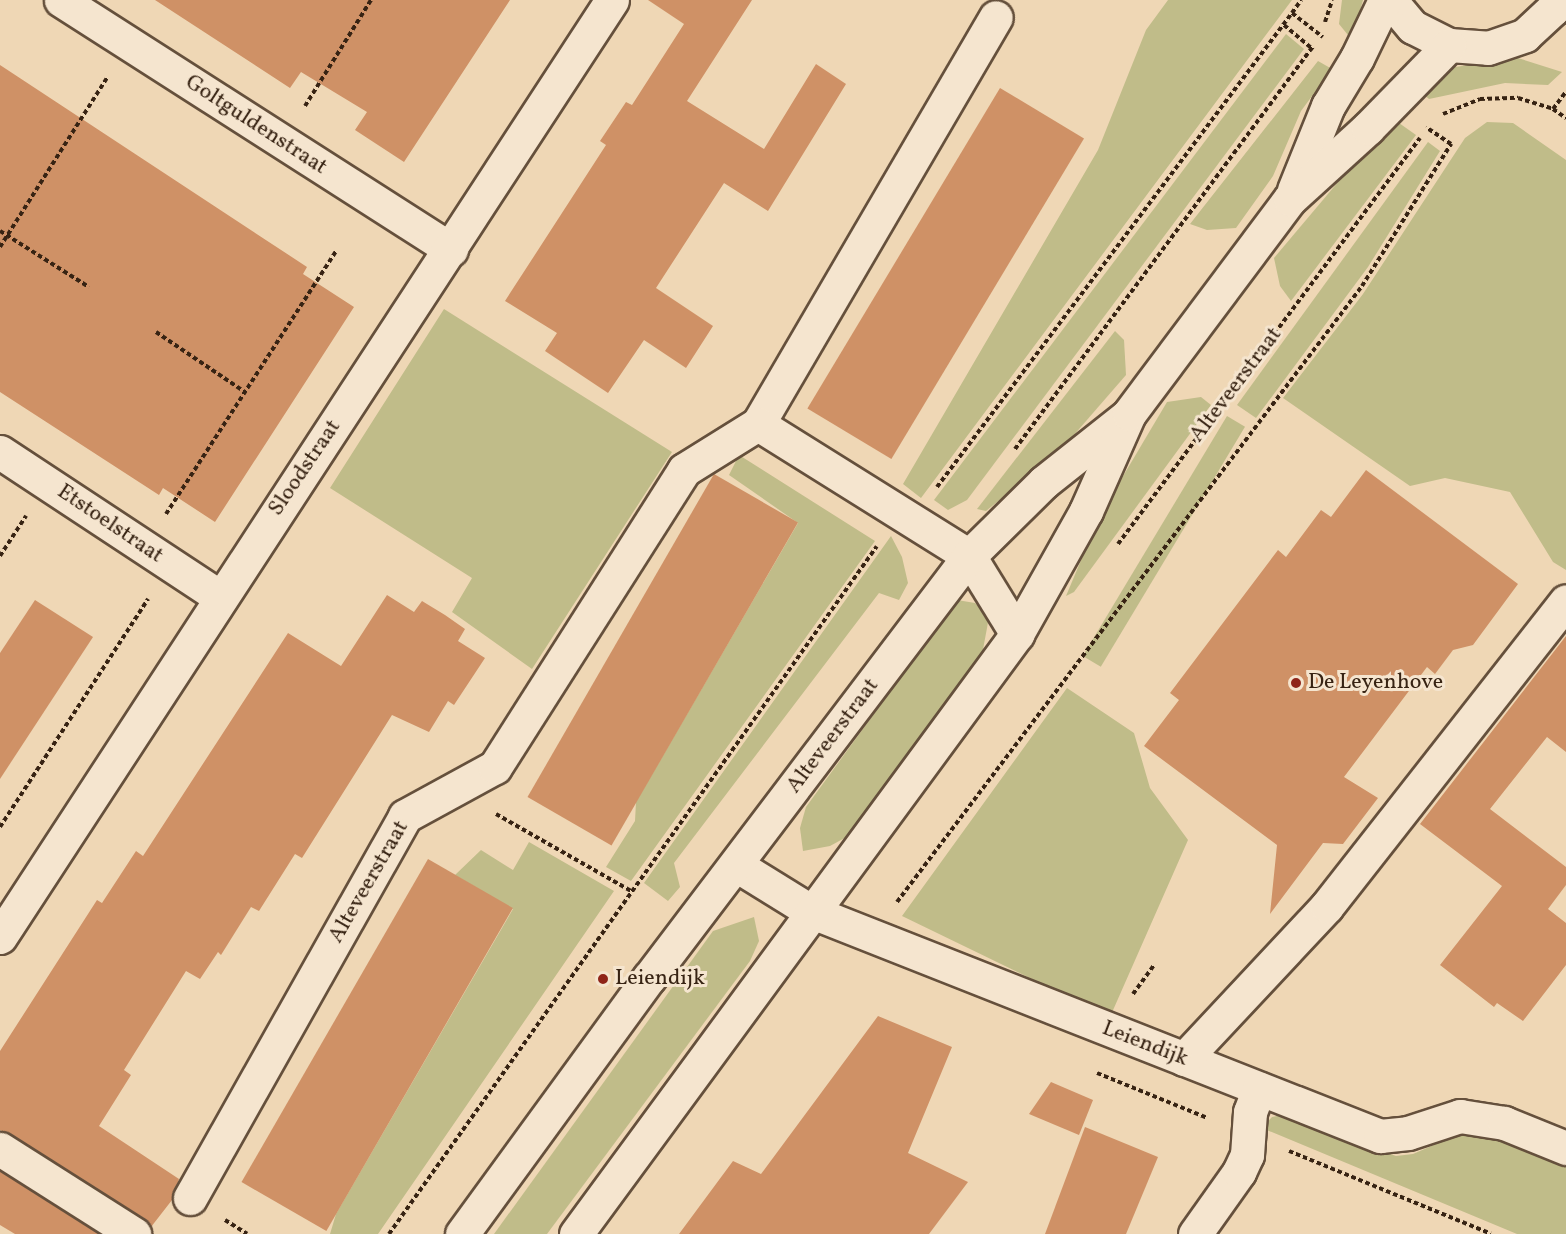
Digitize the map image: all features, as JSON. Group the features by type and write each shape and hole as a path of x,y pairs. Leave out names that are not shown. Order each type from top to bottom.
{"street":[{"name":"Goltguldenstraat","path":"60,0 451,249"},
{"name":"Sloodstraat","path":"0,937 612,0"},
{"name":"Alteveerstraat","path":"1290,199 1328,106 1349,72 1384,0"},
{"path":"1390,0 1413,27 1449,45 1488,48 1525,35 1559,10"},
{"name":"Alteveerstraat","path":"190,1198 405,816 495,767 684,470 758,424 996,17"},
{"name":"Alteveerstraat","path":"576,1234 1017,634 1086,511 1129,414 1290,199 1449,45"},
{"name":"Alteveerstraat","path":"462,1234 969,556 1044,482 1129,414"},
{"path":"758,424 899,515 969,556 1017,634"},
{"name":"Etstoelstraat","path":"0,452 220,597"},
{"path":"1184,1059 1328,906 1566,601"},
{"name":"Leiendijk","path":"736,865 812,912 1380,1137 1408,1133 1460,1116 1504,1123 1566,1148"},
{"path":"1195,1234 1239,1172 1247,1155 1247,1134 1259,1089"},
{"path":"0,1149 134,1234"}],"path":[{"path":"301,111 371,0"},
{"path":"389,1234 899,515 931,495 1301,0"},
{"path":"1012,453 1321,36 1332,0"},
{"path":"1292,13 1321,36"},
{"path":"1284,25 1311,48 1349,72"},
{"path":"0,247 129,44"},
{"path":"1553,109 1566,92"},
{"path":"1436,116 1480,99 1518,98 1553,109 1566,118"},
{"path":"872,936 1362,286 1451,144 1391,102"},
{"name":"Alteveerstraat","path":"1113,551 1432,122"},
{"path":"0,231 89,287"},
{"path":"0,827 157,556 245,392 336,251"},
{"path":"156,332 245,392"},
{"path":"453,789 631,891"},
{"name":"Leiendijk","path":"1087,1068 1491,1234"}],"shaded area":[{"path":"1168,0 1292,0 921,498 903,484 1098,150 1146,30"},
{"path":"1342,0 1363,0 1352,40 1339,24"},
{"path":"1286,34 1304,49 967,500 948,510 934,500"},
{"path":"1518,58 1562,72 1548,85 1505,83 1429,99 1419,91 1455,67"},
{"path":"1318,61 1332,69 1301,111 1273,176 1236,228 1207,230 1190,224"},
{"path":"1392,118 1416,135 1291,301 1280,286 1274,258"},
{"path":"1487,122 1513,123 1566,160 1566,570 1553,562 1510,492 1445,478 1410,486 1283,398 1363,294 1465,138"},
{"path":"1428,142 1440,151 1368,267 1256,418 1237,405"},
{"path":"444,309 672,452 532,669 452,612 472,578 330,488"},
{"path":"1115,331 1124,340 1126,375 1060,451 986,511 977,509"},
{"path":"1201,397 1211,405 1074,592 1066,596 1100,515 1167,402"},
{"path":"1227,416 1245,427 1101,667 1083,656"},
{"path":"739,455 875,541 631,881 606,867 635,821 636,802 798,523 729,475"},
{"path":"891,536 902,557 908,583 899,600 879,593 674,863 680,887 668,901 644,883"},
{"path":"957,600 975,603 989,617 982,655 852,834 830,846 803,851 800,828 806,807"},
{"path":"1067,688 1134,733 1150,788 1188,840 1110,1017 902,916"},
{"path":"529,842 614,891 378,1234 330,1234 336,1214 513,909 455,875 481,850 513,870"},
{"path":"754,917 759,941 750,961 547,1234 494,1234 713,931"},
{"path":"1282,1115 1396,1156 1413,1154 1466,1131 1486,1131 1566,1162 1566,1234 1517,1234 1262,1128 1272,1117"}],"building":[{"path":"155,0 510,0 404,162 355,130 367,112 301,72 290,88"},
{"path":"648,0 752,0 687,101 764,149 816,64 846,84 768,211 724,183 656,288 713,326 686,368 644,340 608,393 545,351 557,333 505,301 606,145 600,141 626,102 632,105 684,24"},
{"path":"0,65 307,267 303,274 354,307 215,522 163,488 159,495 0,392"},
{"path":"1000,88 1084,138 891,459 807,409"},
{"name":"De Leyenhove","path":"1366,470 1518,584 1473,645 1453,650 1435,674 1427,667 1344,777 1378,798 1343,844 1323,843 1270,914 1277,845 1144,746 1179,700 1170,693 1278,550 1286,557 1321,510 1331,517"},
{"path":"714,474 798,522 612,846 528,797"},
{"path":"387,595 414,612 422,601 445,615 465,629 458,641 485,658 454,705 448,701 429,732 392,715 302,858 295,854 259,911 251,907 221,955 218,952 200,979 186,971 124,1070 131,1075 99,1126 179,1179 172,1200 151,1227 144,1218 0,1130 0,1051 97,900 102,903 136,851 143,856 288,633 341,666"},
{"path":"35,600 93,637 0,779 0,653"},
{"path":"1566,636 1566,752 1547,737 1490,809 1566,867 1566,885 1548,909 1566,923 1566,965 1523,1021 1497,1003 1494,1007 1440,965 1502,886 1420,824"},
{"path":"428,859 513,908 326,1231 242,1182"},
{"path":"878,1016 952,1047 908,1153 968,1182 929,1234 679,1234 733,1161 761,1174"},
{"path":"1051,1082 1093,1100 1079,1135 1029,1114"},
{"path":"1085,1127 1158,1157 1126,1234 1045,1234"},
{"path":"0,1171 99,1234 15,1234 0,1225"}],"place":[{"name":"De Leyenhove","path":"1296,683"},
{"name":"Leiendijk","path":"603,979"}]}
